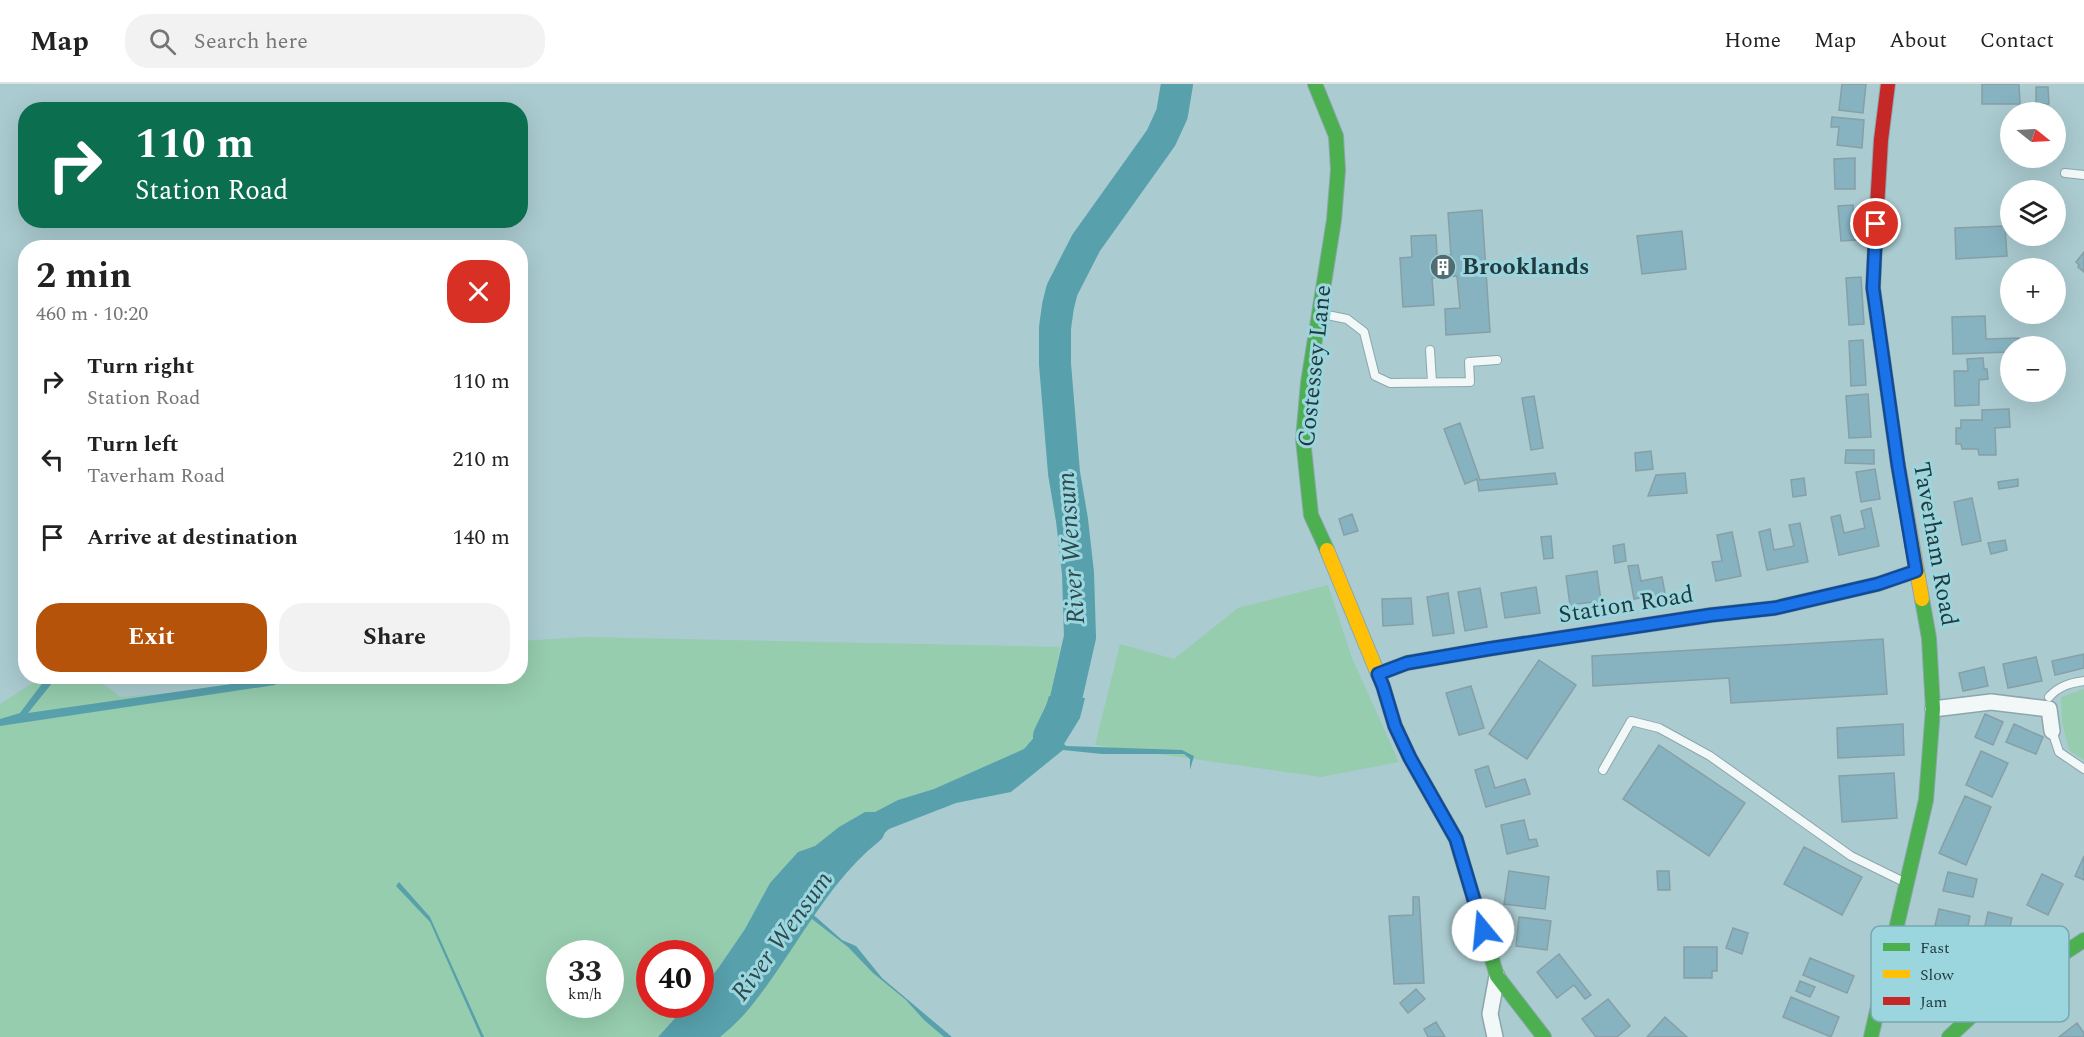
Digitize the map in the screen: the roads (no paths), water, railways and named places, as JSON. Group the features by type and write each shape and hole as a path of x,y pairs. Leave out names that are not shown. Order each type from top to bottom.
{"street":[{"name":"Costessey Lane","path":"1315,84 1336,136 1338,170 1334,220 1308,383 1304,439 1306,481 1311,515 1383,686 1395,726 1410,758 1456,839 1497,976 1544,1037"},
{"name":"Taverham Road","path":"1888,84 1881,140 1873,288 1898,465 1929,638 1933,709 1926,800 1898,926"},
{"name":"Station Road","path":"1378,674 1407,663 1488,649 1711,615 1775,608 1878,584 1916,571"},
{"path":"1933,709 1992,702 2049,703 2052,731"},
{"path":"2069,950 2084,940"},
{"name":"Costessey Lane","path":"1495,1037 1490,1014 1497,976"},
{"name":"Taverham Road","path":"1871,1037 1875,1022"},
{"name":"Taverham Road","path":"1882,1022 1885,1037"},
{"path":"1949,1037 1966,1022"}],"lane":[{"path":"2065,173 2084,175"},
{"path":"1318,313 1347,319 1364,333 1375,376 1390,383 1470,382 1469,362 1497,360"},
{"path":"1430,350 1432,382"},
{"path":"2049,703 2054,691 2067,684 2084,681"},
{"path":"1603,770 1630,721 1659,728 1710,756 1851,856 1908,884"},
{"path":"2052,731 2059,752 2084,769"}],"water":[{"path":"42,684 51,684 28,713 231,684 276,684 0,726 0,719 20,713"},
{"path":"1049,696 1085,698 1080,718 1064,744 1066,746 1182,750 1194,756 1190,770 1190,759 1184,754 1102,754 1063,750 1011,792 956,803 889,829 881,836 873,837 826,866 804,886 798,895 797,905 808,910 842,940 856,946 882,978 952,1037 944,1037 906,1000 873,973 848,947 794,905 778,922 757,956 751,961 747,975 741,981 728,1005 695,1037 658,1037 675,1018 714,1018 714,973 745,929 770,883 798,852 815,846 839,827 865,812 875,812 898,800 934,789 1024,749 1038,733"},
{"path":"399,882 430,917 484,1037 481,1037 430,922 396,886"}],"waterway":[{"name":"River Wensum","path":"1049,736 1065,703 1080,637 1078,573 1064,473 1055,364 1055,328 1058,306 1062,290 1086,243 1161,138 1172,114 1177,84"},
{"name":"River Wensum","path":"691,1037 715,1021 735,1001 827,871 869,829"}],"place":[{"name":"Brooklands","path":"1443,267"}]}
